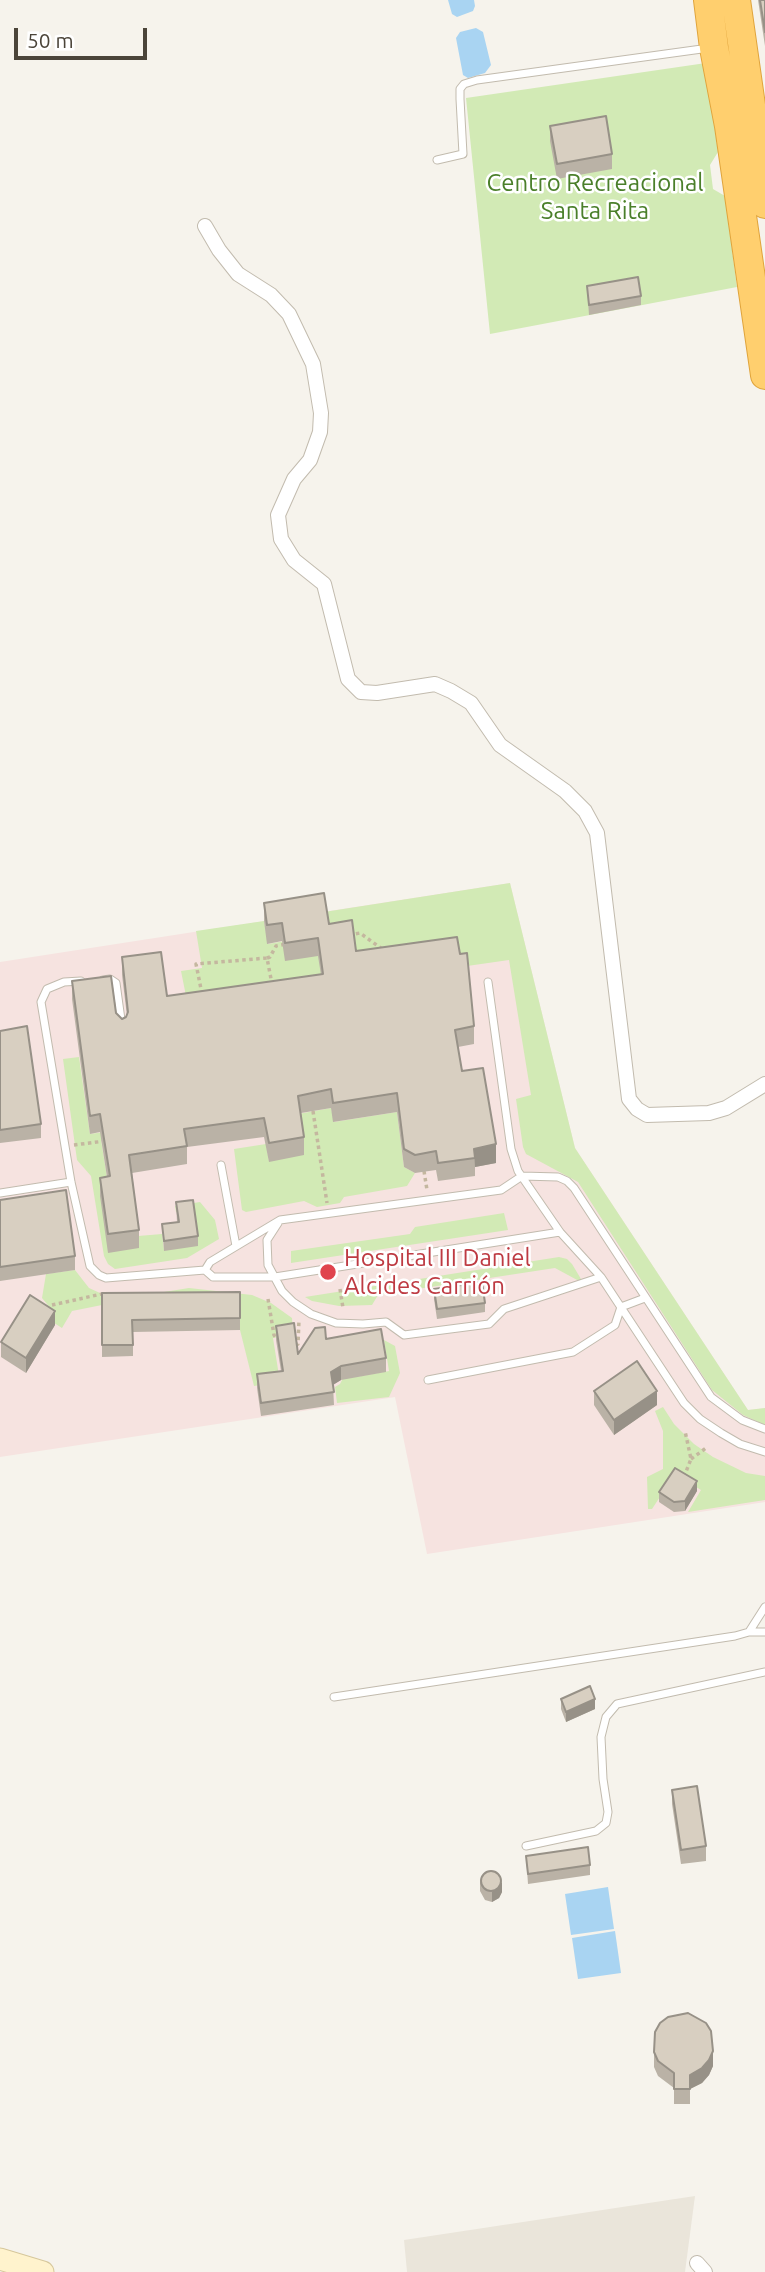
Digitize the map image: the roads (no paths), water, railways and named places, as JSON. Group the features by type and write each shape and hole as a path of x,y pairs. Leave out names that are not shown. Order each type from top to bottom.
{"highway":[{"path":"708,0 729,126 748,173 765,204"},
{"path":"736,0 753,86 748,173 764,366"}],"street":[{"path":"205,226 238,274 271,295 289,314 313,364 321,413 320,432 310,460 294,479 278,515 281,539 294,560 324,584 348,679 362,692 377,694 435,684 451,691 471,703 500,745 565,791 585,811 597,833 629,1099 637,1109 647,1115 709,1113 726,1108 765,1084"},
{"path":"0,2259 43,2272"}],"lane":[{"path":"438,160 461,155 464,150 460,89 464,84 477,80 714,48"},
{"path":"98,980 110,979 116,983 122,1031"},
{"path":"87,981 64,982 47,989 41,1002 71,1182 90,1266 99,1275 106,1278 205,1270 213,1276 275,1277 561,1232"},
{"path":"488,982 511,1149 518,1171 561,1232 601,1277 684,1403 720,1433 740,1444 765,1452"},
{"path":"222,1165 236,1245"},
{"path":"205,1270 209,1262 279,1220 501,1190 522,1176 558,1177 567,1181 711,1397 742,1420 765,1429"},
{"path":"0,1193 71,1182"},
{"path":"279,1220 267,1240 268,1265 282,1291 311,1314 336,1323 386,1322 404,1335 489,1324 504,1309 601,1277"},
{"path":"621,1307 645,1298"},
{"path":"428,1380 573,1352 615,1325 621,1307"},
{"path":"749,1632 765,1607"},
{"path":"334,1697 749,1632 765,1632"},
{"path":"526,1846 596,1831 606,1823 608,1811 601,1737 606,1717 617,1703 765,1672"}],"water":[{"path":"448,0 474,0 475,6 473,11 457,17 452,14"},
{"path":"476,28 483,32 491,65 485,73 468,78 463,75 456,38 460,32"},
{"path":"608,1887 614,1929 571,1935 565,1894"},
{"path":"615,1931 621,1973 578,1979 572,1938"}],"place":[{"name":"Hospital III Daniel Alcides Carrión","path":"328,1272"}],"park label":[{"name":"Centro Recreacional Santa Rita","path":"595,197"}]}
